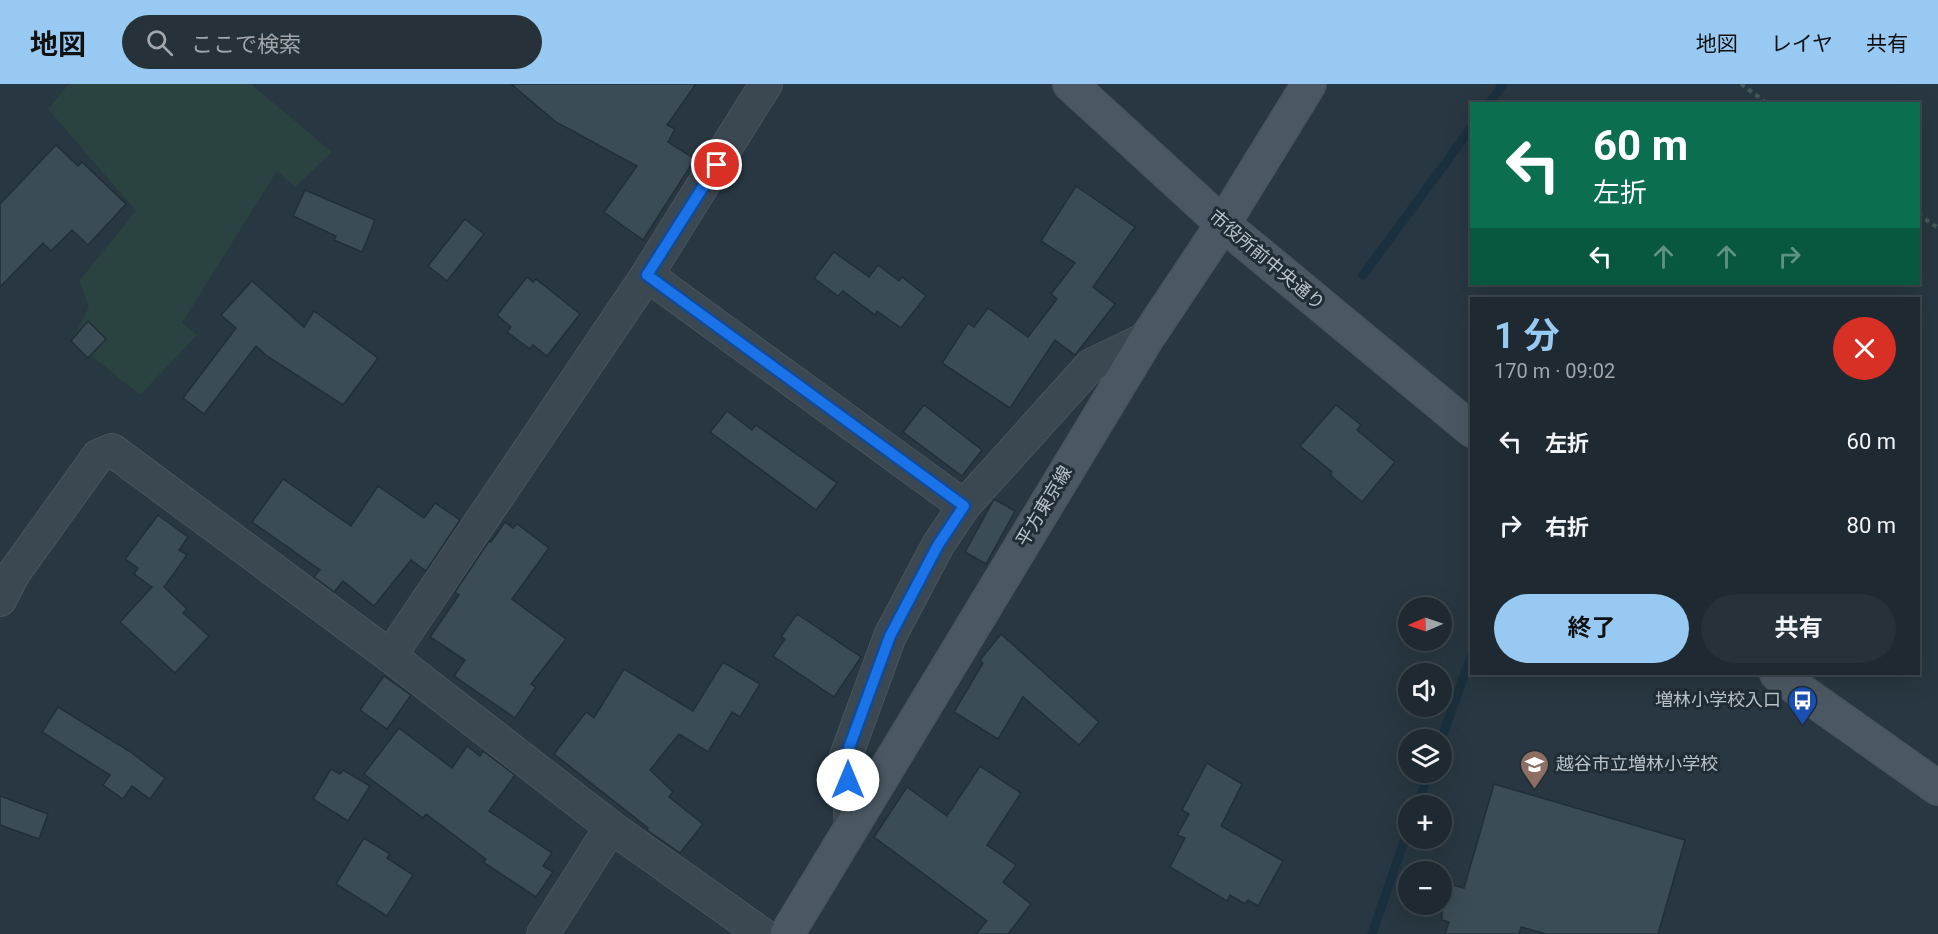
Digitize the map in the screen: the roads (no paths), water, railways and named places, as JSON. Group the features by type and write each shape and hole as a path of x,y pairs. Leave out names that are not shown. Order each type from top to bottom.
{"main road":[{"name":"市役所前中央通り","path":"1070,84 1222,224 1470,428"},
{"name":"平方東京線","path":"788,934 1147,338 1222,224 1309,84"},
{"path":"1778,675 1938,788"}],"street":[{"path":"390,656 647,275 766,84"},
{"path":"647,275 964,506"},
{"path":"851,827 846,756 890,636 938,545 964,506 1091,365 1147,338"},
{"path":"0,600 14,573 98,456 112,450 390,656 611,826 762,934"},
{"path":"543,934 611,826"}],"waterway":[{"path":"1490,102 1503,84"},
{"path":"1363,275 1470,130"},
{"path":"1445,729 1470,659"},
{"path":"1421,795 1425,783"},
{"path":"1372,934 1401,849"}],"place":[{"name":"増林小学校入口","path":"1802,726"},
{"name":"越谷市立増林小学校","path":"1535,790"}]}
